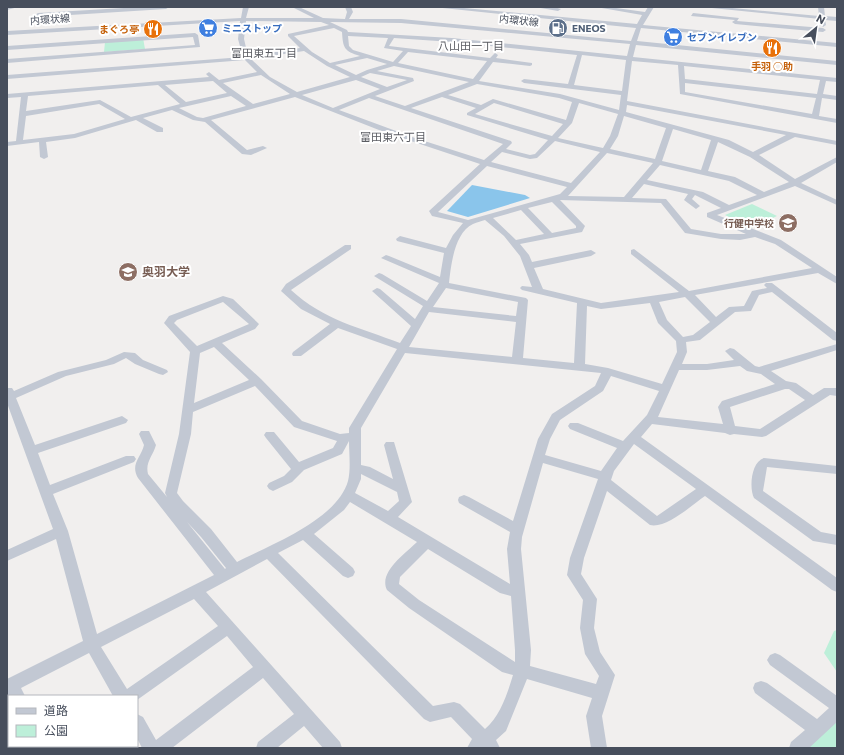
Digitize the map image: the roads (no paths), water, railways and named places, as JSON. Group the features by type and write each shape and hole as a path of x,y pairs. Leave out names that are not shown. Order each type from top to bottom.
{"street":[{"path":"7,8 15,7"},
{"path":"37,20 41,7"},
{"path":"7,32 37,20 102,9 166,7"},
{"path":"246,7 241,32 241,41 247,58 263,73 295,94 433,148 486,164 574,186"},
{"path":"295,7 345,31 346,46 348,50 394,64 476,82 560,96 715,139 736,146 775,168 795,183 837,203"},
{"path":"347,18 350,11 348,7"},
{"path":"436,7 730,34 778,36 837,45"},
{"path":"538,7 559,8"},
{"path":"594,21 600,7 645,14"},
{"path":"557,199 574,186 605,151 614,136 622,113 634,41 645,14 651,7"},
{"path":"687,30 691,19 699,7"},
{"path":"705,7 744,9 837,19"},
{"path":"821,7 825,43"},
{"path":"553,17 559,8"},
{"path":"793,8 793,15"},
{"path":"100,102 100,41 102,9"},
{"path":"730,34 736,20 744,9"},
{"path":"346,34 392,36 473,32 490,11"},
{"path":"7,32 101,25 244,18 401,21 473,32 634,41 837,62"},
{"path":"319,19 407,19 473,32 502,45 531,65 571,86 625,93"},
{"path":"691,19 736,20 824,30"},
{"path":"334,26 290,35 296,43 330,65 355,78 386,89"},
{"path":"7,32 62,32 60,44"},
{"path":"7,48 195,35 198,46 7,61"},
{"path":"392,36 386,47 494,57"},
{"path":"405,108 476,82 502,45"},
{"path":"7,96 25,95 100,79 306,50"},
{"path":"172,107 195,119 206,120 208,118 355,78 369,71 394,64 407,50"},
{"path":"456,50 531,65 580,53 837,80"},
{"path":"571,86 580,53"},
{"path":"330,65 366,56"},
{"path":"681,64 682,93 793,135 837,143"},
{"path":"521,90 531,65"},
{"path":"334,110 386,89 412,81 412,79 369,71"},
{"path":"7,77 100,79 143,84 215,80 263,73"},
{"path":"143,84 144,79 210,74 232,94 251,106"},
{"path":"815,117 823,79"},
{"path":"682,81 819,99 837,104"},
{"path":"159,83 184,104"},
{"path":"7,144 75,136 172,107 232,94"},
{"path":"19,143 25,95"},
{"path":"442,95 480,107"},
{"path":"369,96 508,144 433,211 435,214 468,222 557,199 627,199 664,201 687,230 691,232 734,236 749,236 754,234"},
{"path":"819,99 837,98"},
{"path":"502,150 533,157 536,156 568,123 576,100"},
{"path":"568,123 493,101 469,114 554,139 732,179 764,195"},
{"path":"23,114 100,102 160,130"},
{"path":"624,102 737,113 815,117 837,121"},
{"path":"206,120 212,126 223,132 245,152 251,153 263,148"},
{"path":"627,199 658,162 670,127"},
{"path":"753,155 793,135"},
{"path":"704,172 715,139"},
{"path":"42,140 44,157"},
{"path":"837,159 795,183 710,215 754,234 778,242 837,281"},
{"path":"825,166 837,168"},
{"path":"642,181 693,192 728,208"},
{"path":"693,192 688,200 696,206"},
{"path":"514,243 579,230 581,226 557,199"},
{"path":"522,207 550,236"},
{"path":"487,217 514,243 524,255 539,292"},
{"path":"273,486 288,479 300,467 338,450 350,437 444,283 449,252 456,237 468,222"},
{"path":"400,239 449,252"},
{"path":"348,247 289,286 286,291 309,311 408,350 608,371 665,389"},
{"path":"634,252 685,294 716,323"},
{"path":"528,266 592,253"},
{"path":"386,258 444,283 523,300 516,361"},
{"path":"525,288 604,306 653,300 819,270"},
{"path":"379,276 428,307 521,320"},
{"path":"764,281 837,338"},
{"path":"681,340 696,338 733,309 744,310 748,308 755,293 775,289"},
{"path":"377,291 417,326"},
{"path":"225,299 254,324 251,327 195,351 169,324 172,318 225,299"},
{"path":"600,748 594,716 607,675 593,654 587,628 590,599 574,575 576,558 604,479 613,460 649,420 682,352 681,340 662,320 653,300"},
{"path":"579,367 582,302"},
{"path":"297,354 338,323"},
{"path":"215,342 257,381 298,424 340,438 350,437"},
{"path":"730,351 754,370 764,370 778,364 837,347"},
{"path":"195,351 186,434 171,493 182,509 206,533 234,569"},
{"path":"121,695 92,645 62,531 9,394 62,374 106,364 124,355 131,356 139,362 163,372"},
{"path":"675,367 707,366 742,362"},
{"path":"764,370 784,385"},
{"path":"268,552 430,714 454,709 484,745 500,726 517,688 522,672 522,650 514,549 517,530 547,433 556,418 599,388 608,371"},
{"path":"188,410 257,381"},
{"path":"730,431 724,407 726,404 784,385 792,386 813,400"},
{"path":"649,420 730,431 762,433 828,391 837,392"},
{"path":"31,451 122,420"},
{"path":"574,426 629,442 706,489 837,586"},
{"path":"145,434 150,445 140,465 142,475 223,576"},
{"path":"270,435 294,465 300,467"},
{"path":"12,690 92,645 315,527 327,518 348,495 353,485 355,469 350,437"},
{"path":"389,518 406,502 390,445"},
{"path":"539,458 604,479 655,521 659,521 706,489"},
{"path":"46,491 130,459"},
{"path":"837,470 764,462 761,465 757,491 760,495 818,537 837,540"},
{"path":"355,469 366,470 403,490"},
{"path":"348,495 389,518 505,589 517,591"},
{"path":"464,500 517,530"},
{"path":"7,556 62,531"},
{"path":"304,533 348,572"},
{"path":"427,541 393,575 392,586 414,604 507,666 522,672 536,674 602,693"},
{"path":"196,591 334,748"},
{"path":"131,695 228,628"},
{"path":"775,660 837,704"},
{"path":"159,748 264,668"},
{"path":"761,688 817,729"},
{"path":"796,748 837,711"},
{"path":"264,748 305,715"},
{"path":"138,724 151,748"}],"water":[{"path":"472,185 525,195 530,198 468,217 447,211"}],"place":[{"name":"ミニストップ","path":"208,28"},
{"name":"ENEOS","path":"558,28"},
{"name":"まぐろ亭","path":"153,29"},
{"name":"セブンイレブン","path":"673,37"},
{"name":"手羽 ○助","path":"772,48"},
{"name":"行健中学校","path":"788,223"},
{"name":"奥羽大学","path":"128,272"}],"district":[{"name":"八山田一丁目","path":"471,46"},
{"name":"富田東五丁目","path":"264,53"},
{"name":"富田東六丁目","path":"393,137"}]}
